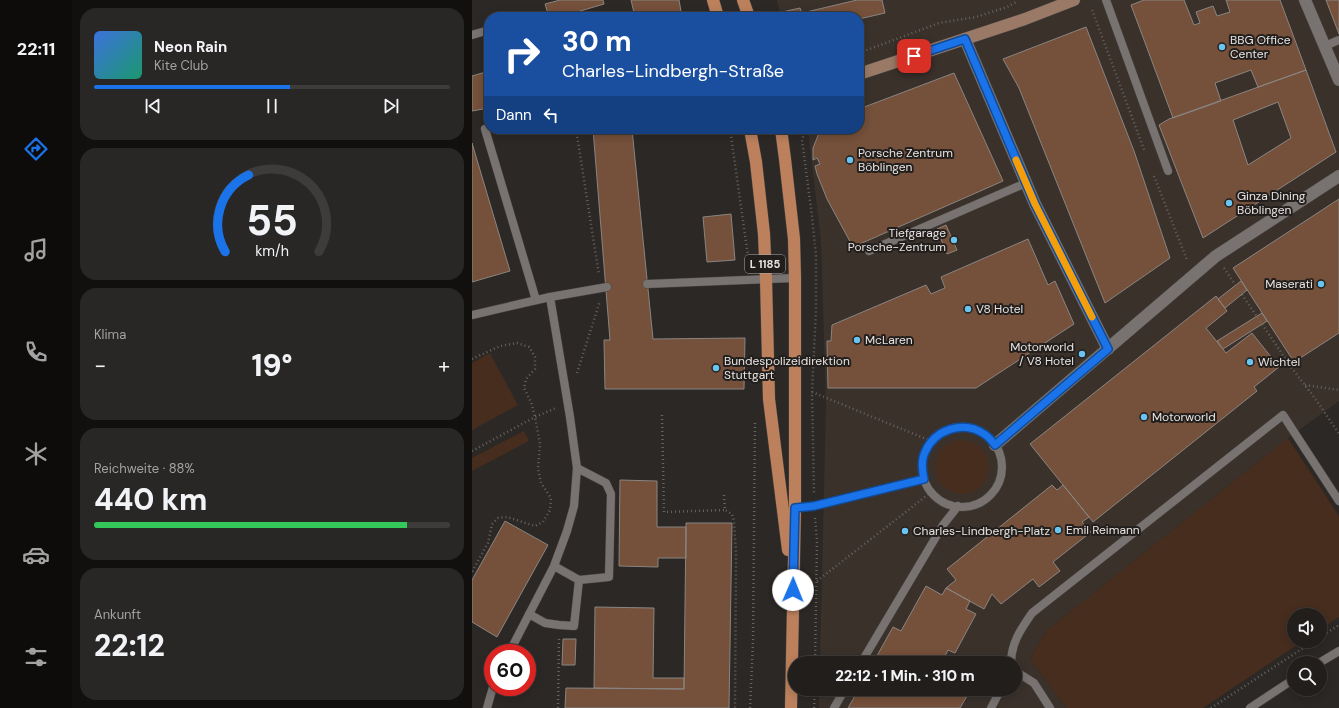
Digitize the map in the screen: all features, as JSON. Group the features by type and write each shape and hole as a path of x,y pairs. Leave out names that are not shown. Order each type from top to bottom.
{"main road":[{"path":"713,0 717,12"},
{"path":"743,0 747,12"},
{"name":"L 1185","path":"751,134 756,162 764,234 769,399 793,590"},
{"name":"L 1185","path":"782,134 794,239 795,278 795,508 791,708"}],"street":[{"path":"864,72 1025,19 1074,0"},
{"path":"1305,0 1339,80"},
{"path":"965,39 1035,204 1108,349"},
{"path":"995,445 1216,256 1339,176"}],"lane":[{"path":"1106,0 1168,171"},
{"path":"472,35 484,31"},
{"path":"1325,46 1339,40"},
{"path":"486,134 536,300"},
{"path":"868,251 1026,183"},
{"path":"647,284 795,278"},
{"path":"472,315 550,297 604,288"},
{"path":"514,644 554,566 567,531 574,506 577,468 568,403 550,297"},
{"path":"1011,656 1018,634 1032,613 1283,415 1339,501"},
{"path":"957,427 972,428 985,434 995,445 1000,457 1002,469 999,482 992,492 982,501 970,505 958,506 949,504 930,493 924,479 922,465 924,452 931,441 943,431 957,427"},
{"path":"554,566 579,580 608,577 611,494 606,483 577,468"},
{"path":"795,508 814,506 924,479"},
{"path":"865,656 943,525 958,506"},
{"path":"529,614 545,623 559,626 574,626 579,580"},
{"path":"1327,658 1339,651"},
{"path":"1022,675 1034,682 1050,708"},
{"path":"1250,708 1287,684"},
{"path":"487,708 490,696"},
{"path":"834,708 841,696"},
{"path":"991,708 997,696"}],"path":[{"path":"864,50 939,23 976,17 1007,7 1018,1"},
{"path":"576,376 604,288 577,134"},
{"path":"731,134 751,279"},
{"path":"804,134 802,140 816,256 816,310 812,392 814,506 817,540 815,656"},
{"path":"1216,256 1290,367 1317,401 1339,434"},
{"path":"472,359 500,346 517,343 529,347 535,357 535,369 526,379 524,388 531,402 540,444 538,469 541,483 550,498 550,510 543,522 536,526 507,516 498,518 492,524 488,543 472,572"},
{"path":"1305,385 1339,390"},
{"path":"812,392 931,441"},
{"path":"472,451 535,417 568,403"},
{"path":"750,708 753,642 755,412"},
{"path":"662,415 664,512 725,510 732,514 734,521 736,553 735,708"},
{"path":"816,581 930,493"},
{"path":"724,495 725,510"},
{"path":"1327,633 1339,625"},
{"path":"558,708 559,626"},
{"path":"1211,708 1303,648"},
{"path":"814,696 814,708"}],"shaded area":[{"path":"777,0 1339,0 1339,401 1288,438 1046,631 1030,659 1066,708 819,708 819,696 1022,696 1022,656 820,656 826,404 821,241 809,134 864,134 864,12 780,12"},
{"path":"490,353 518,405 472,430 472,363"},
{"path":"524,431 529,441 472,471 472,458"},
{"path":"1288,438 1339,516 1339,617 1327,625 1327,608 1287,608 1287,648 1293,648 1203,708 1066,708 1030,659 1046,631"},
{"path":"962,440 972,442 981,448 987,457 989,467 987,477 981,486 972,492 962,494 952,492 943,486 937,477 935,467 937,457 943,448 952,442"}],"building":[{"path":"560,0 603,0 604,4 577,12 547,12 545,4"},
{"path":"631,0 679,0 681,12 634,12"},
{"path":"857,0 882,0 885,13 864,18 864,12 806,12"},
{"name":"BBG Office Center","path":"1144,0 1184,0 1194,25 1200,23 1196,12 1213,6 1217,16 1230,12 1226,0 1280,0 1306,70 1258,87 1251,70 1215,83 1221,101 1173,118 1131,5"},
{"path":"1326,0 1339,0 1339,34"},
{"path":"800,8 802,12 782,12"},
{"path":"1086,27 1134,151 1170,258 1105,303 1019,88 1003,59"},
{"path":"1306,70 1336,152 1203,238 1159,125 1169,119","holes":["1278,102 1291,138 1248,165 1233,120"]},
{"path":"484,72 484,109 472,111 472,76"},
{"path":"954,73 1003,181 853,247 827,199 815,166 820,164 817,158 813,160 813,148 819,134 864,134 864,107"},
{"path":"593,134 632,134 653,339 745,338 744,389 605,389 604,340 610,340"},
{"path":"472,143 510,271 472,282"},
{"path":"1339,199 1339,333 1294,362 1233,268"},
{"path":"731,214 735,260 707,262 703,217"},
{"path":"946,225 957,250 947,254 937,229"},
{"name":"V8 Hotel","path":"1028,239 1048,285 1055,281 1074,324 976,388 828,388 827,341 831,341 832,325 926,285 931,294 945,288 941,277"},
{"path":"1241,281 1247,290 1225,308 1218,299"},
{"path":"1216,296 1227,311 1206,328 1226,353 1252,333 1279,367 1254,387 1257,391 1093,522 1030,444"},
{"path":"1262,313 1267,321 1223,349 1217,341"},
{"path":"620,480 657,481 657,527 686,527 686,558 658,558 658,567 619,566"},
{"path":"1052,485 1057,490 1063,485 1089,517 1082,522 1091,532 1053,562 1060,571 1039,587 1033,579 1001,604 992,594 984,609 946,588 956,580 947,569"},
{"path":"505,521 548,545 497,637 472,622 472,580"},
{"path":"686,523 732,523 729,708 565,708 566,688 684,689"},
{"path":"926,586 942,595 946,588 970,601 966,609 976,614 955,653 948,650 945,656 877,656 893,627 901,631"},
{"path":"595,607 654,608 653,678 684,678 684,689 594,688"},
{"path":"563,639 576,639 575,665 562,665"},
{"path":"855,696 967,696 960,708 848,708"}],"slow traffic":[{"path":"1016,160 1035,204 1092,317"}],"place":[{"name":"BBG Office Center","path":"1222,47"},
{"name":"Porsche Zentrum Böblingen","path":"850,160"},
{"name":"Ginza Dining Böblingen","path":"1229,203"},
{"name":"Tiefgarage Porsche-Zentrum","path":"954,240"},
{"name":"Maserati","path":"1321,284"},
{"name":"V8 Hotel","path":"968,309"},
{"name":"McLaren","path":"857,340"},
{"name":"Motorworld / V8 Hotel","path":"1082,354"},
{"name":"Wichtel","path":"1250,362"},
{"name":"Bundespolizeidirektion Stuttgart","path":"716,368"},
{"name":"Motorworld","path":"1144,417"},
{"name":"Emil Reimann","path":"1058,530"},
{"name":"Charles-Lindbergh-Platz","path":"905,531"}],"route":[{"path":"793,590 795,508 814,506 924,479 922,465 924,452 931,441 943,431 957,427 972,428 985,434 995,445 1108,349 1035,204 965,39 914,56"}]}
